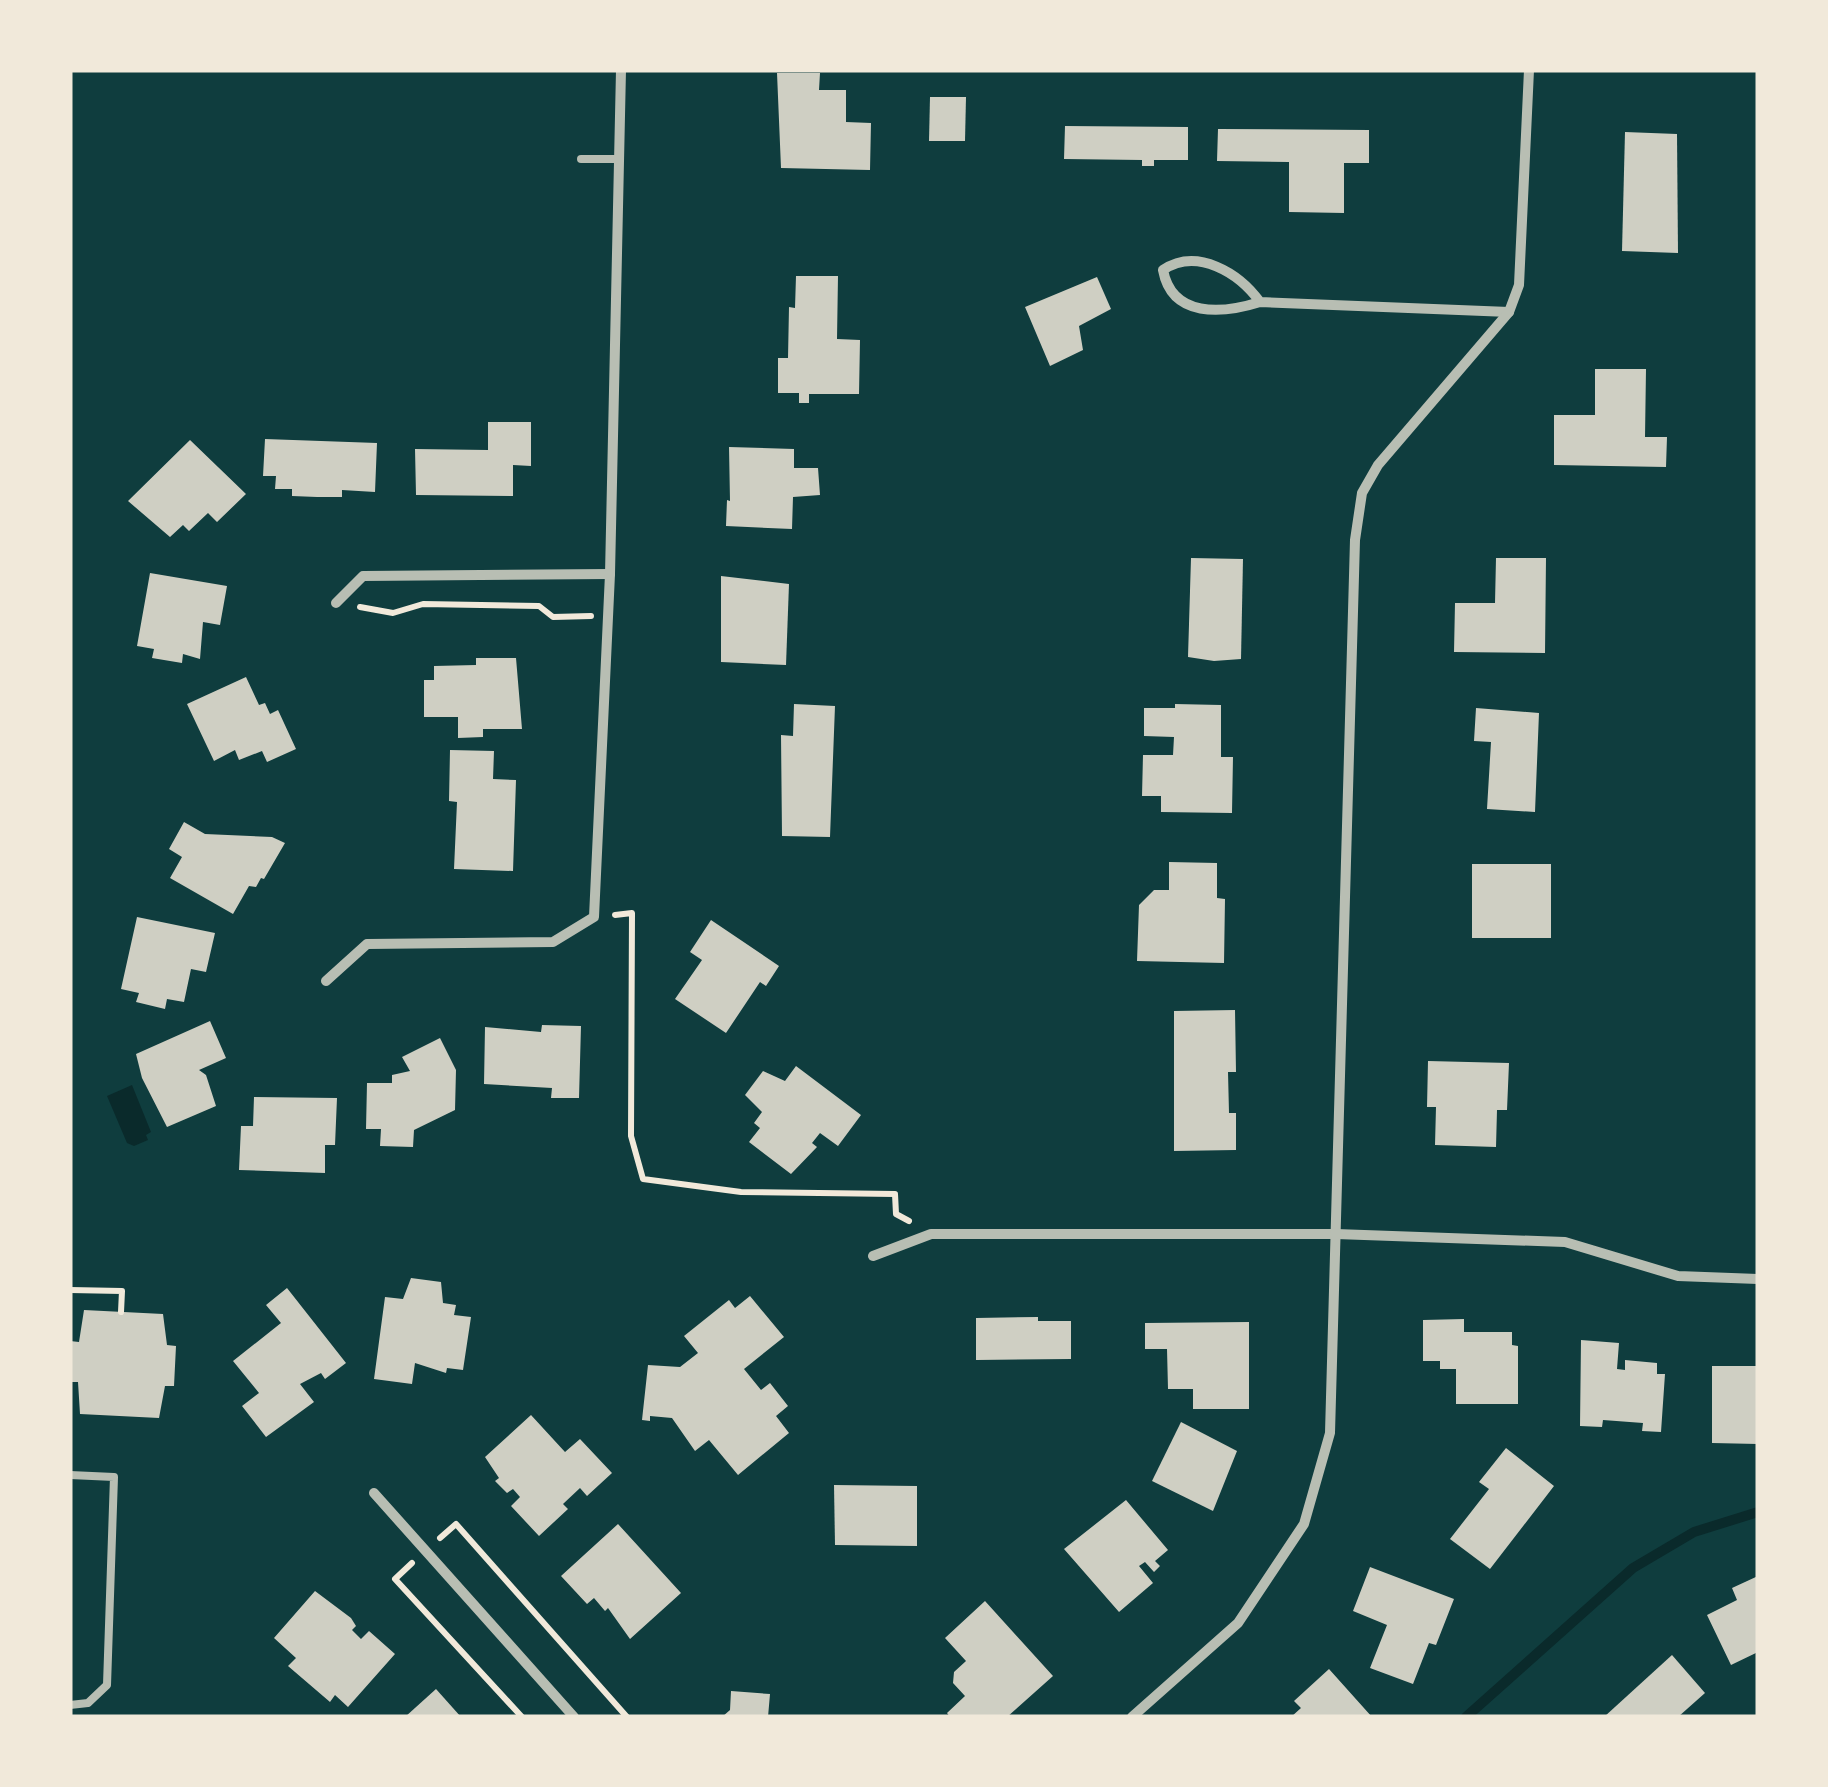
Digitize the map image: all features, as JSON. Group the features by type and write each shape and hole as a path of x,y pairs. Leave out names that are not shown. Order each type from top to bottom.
{"street":[{"path":"326,981 367,944 553,942 594,917 610,574 621,70"},
{"path":"1132,1717 1238,1623 1304,1524 1330,1434 1355,540 1362,493 1378,465 1509,312 1518,285 1529,70"},
{"path":"1260,302 1239,280 1200,260 1179,259 1163,270 1166,289 1178,302 1232,311 1260,302 1509,312"},
{"path":"336,603 364,576 610,574"},
{"path":"873,1256 931,1234 1336,1234 1564,1242 1678,1276 1758,1279"},
{"path":"374,1493 574,1717"}],"lane":[{"path":"581,160 619,159"},
{"path":"70,1475 114,1477 107,1685 88,1703 70,1705"}],"path":[{"path":"336,603 393,613 423,604 539,606 554,617 608,615"},
{"path":"594,917 632,913 631,1136 643,1179 742,1192 895,1194 896,1214 931,1234"},
{"path":"70,1290 122,1291 122,1312"},
{"path":"456,1524 628,1717"},
{"path":"395,1580 522,1717"}],"water":[{"path":"132,1085 151,1132 146,1135 148,1140 134,1146 127,1143 107,1096"}],"building":[{"path":"777,73 820,73 819,90 846,90 846,122 871,123 870,170 781,168"},
{"path":"930,97 966,97 965,141 929,141"},
{"path":"1065,126 1188,127 1188,160 1154,160 1154,166 1142,166 1142,160 1064,159"},
{"path":"1218,129 1369,130 1369,163 1344,163 1344,213 1289,212 1289,162 1217,161"},
{"path":"1625,132 1677,134 1678,253 1622,251"},
{"path":"796,276 838,276 837,339 860,340 859,394 809,394 809,403 799,403 799,393 778,393 778,358 788,358 789,307 795,308"},
{"path":"1097,277 1111,309 1079,326 1083,350 1050,366 1025,307"},
{"path":"1595,369 1646,369 1645,437 1667,437 1666,467 1554,465 1554,415 1595,415"},
{"path":"488,422 531,422 531,466 513,465 513,496 416,495 415,449 488,450"},
{"path":"265,439 377,443 375,492 342,490 342,497 317,497 292,496 292,489 275,489 276,476 263,476"},
{"path":"190,440 246,494 217,522 208,513 189,531 183,525 170,537 128,501"},
{"path":"729,447 794,449 794,468 818,468 820,495 793,497 792,529 726,526 727,500 730,501"},
{"path":"1191,558 1243,559 1241,659 1214,661 1188,657"},
{"path":"1496,558 1546,558 1545,653 1454,652 1455,603 1495,603"},
{"path":"150,573 227,586 220,625 203,622 200,659 183,654 182,663 152,658 154,649 137,646"},
{"path":"721,576 789,584 786,665 721,662"},
{"path":"476,658 516,658 522,729 483,729 483,737 458,738 458,717 424,717 424,680 434,680 434,666 476,665"},
{"path":"246,677 259,705 265,703 270,714 278,710 296,749 267,762 262,751 239,760 235,750 214,761 187,704"},
{"path":"794,704 835,706 830,837 782,836 781,735 793,736"},
{"path":"1175,704 1221,705 1221,757 1233,757 1232,813 1161,812 1161,796 1142,796 1143,755 1173,755 1174,737 1144,736 1144,708 1175,708"},
{"path":"1476,708 1539,713 1535,812 1487,809 1491,742 1474,741"},
{"path":"450,750 494,751 493,779 516,780 513,871 454,869 457,802 449,801"},
{"path":"184,822 205,834 272,837 285,843 264,879 256,887 249,886 233,914 170,878 182,857 169,849"},
{"path":"1169,862 1217,863 1217,898 1225,899 1224,963 1137,961 1139,905 1154,890 1169,890"},
{"path":"1472,864 1551,864 1551,938 1472,938"},
{"path":"137,917 215,933 206,972 191,969 184,1002 167,999 165,1009 136,1002 139,993 121,989"},
{"path":"711,920 779,966 766,986 760,982 726,1033 675,999 702,960 690,952"},
{"path":"1235,1010 1236,1072 1228,1072 1229,1113 1236,1113 1236,1150 1174,1151 1174,1011"},
{"path":"210,1021 226,1058 199,1070 206,1075 216,1106 167,1127 142,1078 136,1054"},
{"path":"542,1025 581,1026 579,1098 551,1098 552,1088 484,1084 485,1027 541,1032"},
{"path":"440,1038 456,1070 455,1110 414,1130 413,1147 380,1146 381,1129 366,1129 367,1083 392,1083 392,1075 410,1071 402,1057"},
{"path":"1428,1061 1509,1063 1507,1110 1497,1110 1496,1147 1435,1145 1436,1107 1427,1107"},
{"path":"796,1066 861,1115 838,1146 820,1133 812,1143 817,1147 791,1174 749,1142 760,1128 754,1123 762,1112 745,1095 763,1071 785,1081"},
{"path":"254,1097 337,1098 335,1145 325,1145 325,1173 239,1170 241,1126 253,1126"},
{"path":"411,1278 441,1282 443,1303 456,1305 454,1315 471,1317 463,1370 447,1368 446,1373 415,1363 412,1384 374,1379 385,1297 403,1299"},
{"path":"287,1288 346,1363 325,1379 321,1373 300,1384 314,1402 266,1437 242,1406 259,1393 233,1361 281,1323 266,1305"},
{"path":"750,1296 784,1337 744,1369 761,1390 770,1383 788,1406 776,1416 789,1433 738,1475 709,1440 695,1451 672,1418 650,1416 650,1421 642,1420 648,1365 680,1367 698,1353 684,1336 729,1300 735,1308"},
{"path":"84,1310 163,1314 167,1345 176,1346 174,1386 165,1386 159,1418 80,1414 78,1382 70,1382 70,1341 79,1342"},
{"path":"1038,1317 1038,1321 1071,1321 1071,1359 976,1360 976,1318"},
{"path":"1464,1319 1464,1332 1512,1332 1512,1345 1518,1346 1518,1404 1456,1404 1456,1369 1440,1369 1440,1361 1423,1361 1423,1320"},
{"path":"1249,1322 1249,1409 1193,1409 1193,1389 1168,1389 1167,1349 1145,1349 1145,1323"},
{"path":"1581,1340 1619,1343 1617,1369 1625,1370 1625,1360 1657,1363 1657,1374 1665,1374 1661,1432 1642,1431 1643,1423 1603,1420 1602,1427 1580,1426"},
{"path":"1712,1366 1758,1366 1758,1444 1712,1443"},
{"path":"531,1415 565,1452 580,1439 612,1473 587,1496 580,1488 563,1504 568,1509 539,1536 511,1506 520,1497 513,1489 507,1493 495,1481 499,1478 485,1457"},
{"path":"1181,1422 1237,1451 1213,1511 1152,1481"},
{"path":"1506,1448 1554,1486 1490,1569 1450,1539 1489,1489 1479,1482"},
{"path":"834,1485 917,1486 917,1546 835,1545"},
{"path":"1126,1500 1168,1550 1155,1561 1160,1566 1154,1572 1145,1562 1139,1566 1153,1583 1119,1612 1064,1549"},
{"path":"618,1524 681,1593 630,1639 608,1608 605,1611 594,1598 587,1604 561,1576"},
{"path":"1370,1567 1454,1599 1436,1645 1429,1643 1413,1684 1370,1668 1387,1625 1353,1611"},
{"path":"1758,1576 1758,1652 1731,1665 1707,1615 1737,1600 1732,1588"},
{"path":"315,1591 351,1618 356,1626 352,1630 361,1639 369,1631 395,1654 348,1707 335,1695 330,1702 288,1666 296,1658 274,1638"},
{"path":"985,1601 1053,1676 1007,1717 950,1717 947,1713 965,1696 953,1683 954,1672 966,1661 945,1638"},
{"path":"1672,1655 1705,1693 1678,1717 1604,1717"},
{"path":"1329,1669 1372,1717 1291,1717 1301,1708 1294,1701"},
{"path":"436,1689 461,1717 405,1717"},
{"path":"731,1691 770,1694 768,1717 722,1717 730,1710"}],"waterway":[{"path":"1466,1717 1633,1568 1694,1532 1758,1512"}]}
